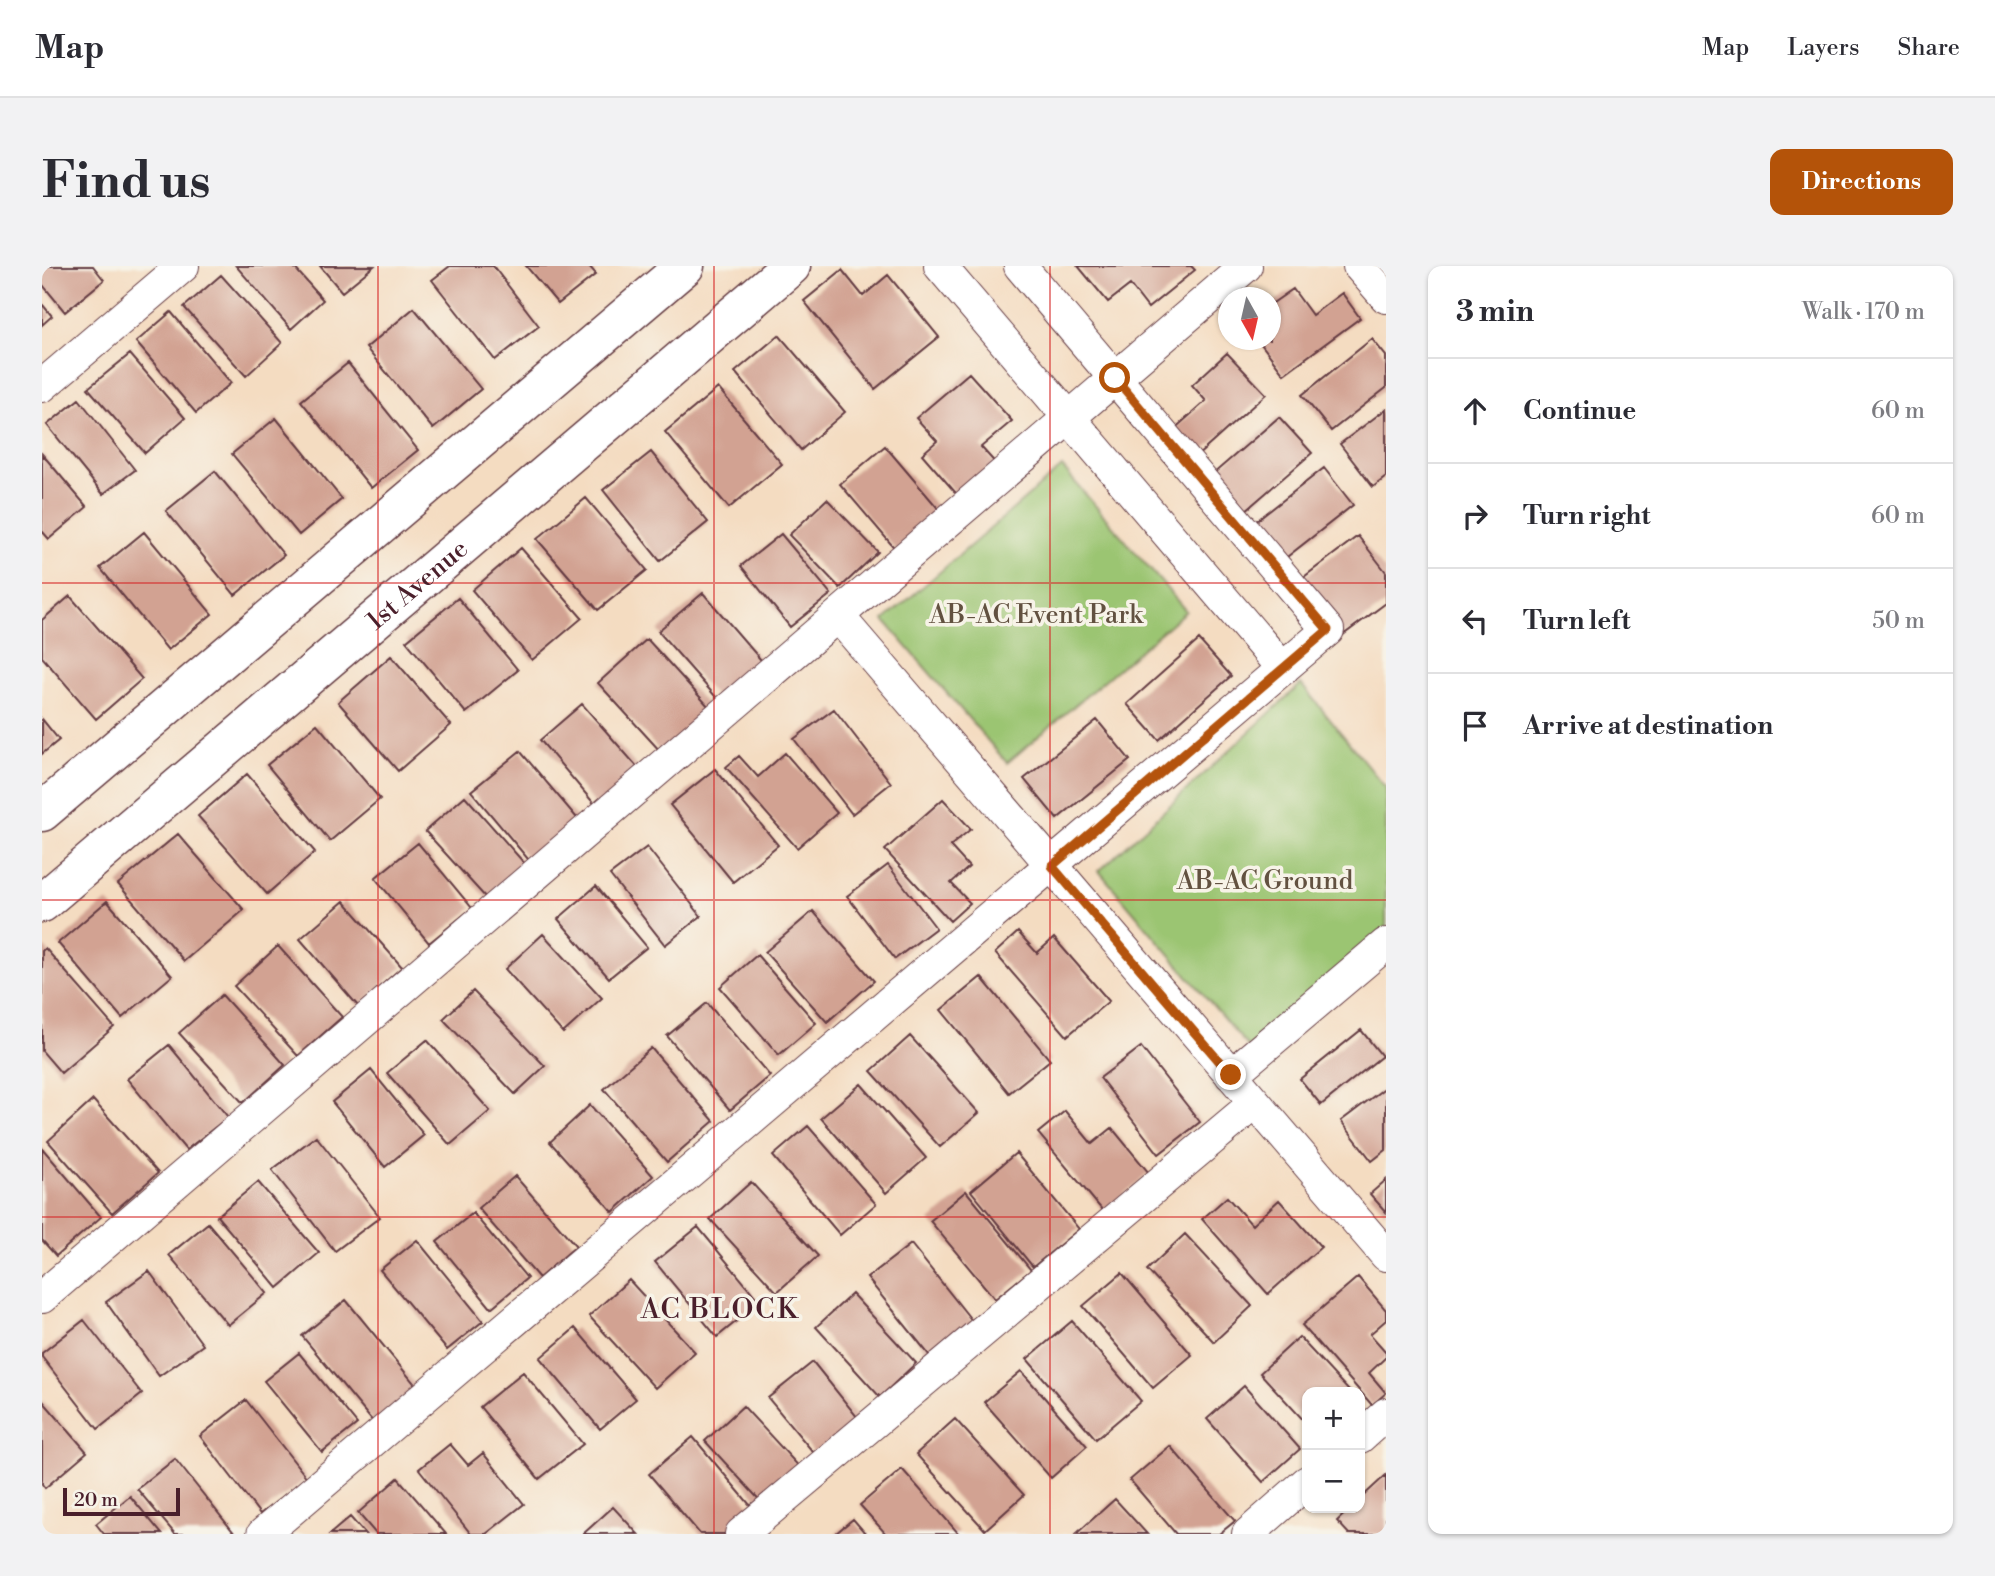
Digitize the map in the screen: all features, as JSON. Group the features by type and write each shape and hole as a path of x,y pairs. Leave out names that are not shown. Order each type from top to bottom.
{"main road":[{"path":"42,813 685,266"},
{"name":"1st Avenue","path":"42,903 792,266"}],"street":[{"path":"42,386 183,266"},
{"path":"940,266 1283,669"},
{"path":"262,1534 1328,630 1020,266"},
{"path":"42,1297 1246,266"},
{"path":"1360,266 1386,297"},
{"path":"838,616 1386,1255"},
{"path":"1231,1075 1386,944"},
{"path":"741,1534 1255,1103"},
{"path":"1365,1433 1386,1414"},
{"path":"1248,1534 1302,1486"}],"green space":[{"name":"AB-AC Event Park","path":"1062,467 1186,611 1007,763 884,620"},
{"name":"AB-AC Ground","path":"1301,684 1386,788 1386,944 1255,1055 1099,871"}],"building":[{"path":"42,266 93,266 104,280 65,312 42,284"},
{"path":"236,266 293,266 323,300 291,329"},
{"path":"320,266 374,266 342,292"},
{"path":"450,266 493,266 539,326 495,360 432,280"},
{"path":"526,266 589,266 596,274 558,304"},
{"path":"1078,266 1191,266 1195,270 1148,308 1130,285 1108,302"},
{"path":"842,270 863,296 888,275 939,337 875,389 804,301"},
{"path":"221,275 282,343 246,376 184,307"},
{"path":"1293,289 1312,315 1342,293 1360,318 1284,374 1266,350 1281,350 1281,297"},
{"path":"42,304 52,316 42,325"},
{"path":"414,308 481,389 433,429 366,348"},
{"path":"171,312 231,383 196,413 136,342"},
{"path":"779,335 845,412 801,450 735,372"},
{"path":"1372,339 1386,356 1386,388 1331,431 1302,395"},
{"path":"1227,353 1266,394 1196,457 1172,431 1206,401 1192,385"},
{"path":"130,354 185,418 145,453 88,388"},
{"path":"348,363 418,450 371,488 301,401"},
{"path":"969,373 1012,421 981,447 999,467 961,499 922,454 937,441 916,418"},
{"path":"718,388 782,464 729,508 665,432"},
{"path":"79,399 135,470 103,494 47,425"},
{"path":"1386,409 1386,477 1373,487 1340,444"},
{"path":"1279,417 1312,453 1245,511 1213,474"},
{"path":"276,418 342,499 299,535 232,454"},
{"path":"885,446 942,513 897,551 840,484"},
{"path":"651,452 708,522 660,561 603,490"},
{"path":"42,454 87,507 49,539 42,531"},
{"path":"1324,468 1353,505 1283,560 1254,523"},
{"path":"215,471 284,555 235,595 166,511"},
{"path":"586,498 647,570 598,610 537,539"},
{"path":"827,499 878,552 840,588 789,535"},
{"path":"144,532 212,614 168,650 100,568"},
{"path":"781,534 831,594 790,627 741,566"},
{"path":"1358,536 1386,572 1386,603 1339,638 1296,583"},
{"path":"521,548 582,618 532,660 472,590"},
{"path":"703,593 767,667 723,705 658,631"},
{"path":"70,596 142,679 96,719 42,657 42,620"},
{"path":"458,598 518,670 466,713 406,641"},
{"path":"647,639 710,708 661,752 598,683"},
{"path":"1199,640 1231,676 1159,740 1127,704"},
{"path":"391,656 451,725 398,771 338,702"},
{"path":"582,704 640,770 597,807 540,740"},
{"path":"834,709 891,783 852,814 794,739"},
{"path":"42,719 59,740 42,754"},
{"path":"1097,720 1130,760 1057,819 1024,779"},
{"path":"317,724 380,799 330,841 267,765"},
{"path":"520,751 582,824 533,865 471,791"},
{"path":"785,753 837,813 797,848 726,767 739,756 758,777"},
{"path":"715,769 778,845 733,882 670,805"},
{"path":"247,774 315,852 267,894 198,816"},
{"path":"465,796 525,864 487,899 425,831"},
{"path":"943,799 971,829 950,846 969,867 951,883 970,903 950,921 885,850"},
{"path":"178,834 244,910 184,961 118,884"},
{"path":"418,843 472,908 429,943 375,878"},
{"path":"647,847 701,916 665,945 610,875"},
{"path":"888,865 936,928 895,959 847,896"},
{"path":"596,886 647,947 609,978 558,919"},
{"path":"107,901 172,976 122,1018 58,943"},
{"path":"344,901 402,967 358,1006 300,939"},
{"path":"813,911 874,981 827,1022 765,952"},
{"path":"1018,932 1037,953 1054,938 1109,1001 1067,1036 995,953"},
{"path":"543,934 602,998 563,1033 505,969"},
{"path":"278,946 342,1017 298,1056 234,986"},
{"path":"45,948 114,1027 61,1073 42,1051 42,951"},
{"path":"757,955 816,1023 779,1055 720,987"},
{"path":"981,977 1050,1060 1009,1093 941,1010"},
{"path":"473,991 545,1066 515,1094 443,1019"},
{"path":"222,995 285,1065 243,1103 179,1033"},
{"path":"707,1003 770,1076 730,1110 667,1036"},
{"path":"1361,1030 1382,1056 1321,1105 1300,1079"},
{"path":"910,1036 979,1113 940,1147 871,1071"},
{"path":"427,1040 490,1111 450,1145 387,1073"},
{"path":"169,1045 228,1117 186,1150 127,1079"},
{"path":"1141,1047 1200,1122 1159,1154 1100,1078"},
{"path":"651,1048 714,1121 667,1162 604,1089"},
{"path":"371,1070 424,1135 385,1167 332,1102"},
{"path":"861,1084 926,1158 886,1193 821,1118"},
{"path":"1386,1087 1386,1150 1372,1161 1341,1121"},
{"path":"93,1100 158,1173 112,1213 48,1141"},
{"path":"590,1105 653,1176 613,1212 550,1142"},
{"path":"1065,1111 1092,1144 1112,1128 1149,1173 1103,1211 1038,1133"},
{"path":"808,1126 876,1204 840,1235 773,1156"},
{"path":"316,1136 380,1217 335,1251 272,1170"},
{"path":"42,1148 101,1217 56,1256 42,1240"},
{"path":"1016,1153 1079,1229 1033,1267 971,1191"},
{"path":"515,1176 576,1246 539,1278 478,1208"},
{"path":"1386,1180 1386,1212 1370,1194"},
{"path":"258,1182 319,1253 278,1288 217,1216"},
{"path":"751,1182 818,1256 777,1292 710,1219"},
{"path":"966,1191 1031,1270 995,1299 930,1221"},
{"path":"1227,1197 1252,1225 1279,1200 1321,1247 1268,1294 1202,1219"},
{"path":"473,1213 527,1278 491,1308 437,1242"},
{"path":"208,1223 267,1293 228,1325 169,1255"},
{"path":"698,1227 760,1302 717,1337 655,1262"},
{"path":"1185,1234 1252,1306 1214,1342 1147,1270"},
{"path":"417,1240 483,1321 447,1350 380,1270"},
{"path":"911,1244 973,1322 930,1356 867,1278"},
{"path":"149,1271 203,1345 159,1376 106,1302"},
{"path":"1122,1273 1192,1355 1153,1388 1083,1306"},
{"path":"1358,1277 1386,1310 1386,1320 1370,1334 1386,1352 1386,1357 1369,1373 1386,1393 1372,1405 1365,1397 1365,1387 1356,1387 1302,1325"},
{"path":"629,1280 695,1352 655,1388 589,1316"},
{"path":"852,1294 916,1363 880,1397 816,1327"},
{"path":"346,1300 418,1388 374,1423 302,1336"},
{"path":"84,1320 142,1394 98,1429 42,1357 42,1353"},
{"path":"1072,1321 1141,1401 1096,1439 1027,1359"},
{"path":"575,1328 636,1399 600,1429 540,1358"},
{"path":"1299,1337 1345,1387 1302,1387 1302,1419 1260,1373"},
{"path":"299,1353 357,1424 322,1452 264,1381"},
{"path":"813,1362 862,1423 818,1458 768,1398"},
{"path":"1021,1371 1087,1446 1051,1478 984,1402"},
{"path":"523,1372 583,1444 539,1479 480,1407"},
{"path":"1244,1386 1300,1449 1263,1482 1207,1419"},
{"path":"42,1400 87,1452 45,1488 42,1484"},
{"path":"246,1400 307,1478 260,1514 200,1436"},
{"path":"743,1406 804,1472 766,1507 705,1441"},
{"path":"955,1419 1024,1495 985,1530 916,1454"},
{"path":"693,1437 755,1511 728,1534 700,1534 649,1474"},
{"path":"450,1444 468,1465 483,1453 524,1504 486,1534 471,1534 419,1469"},
{"path":"1170,1446 1235,1521 1219,1534 1176,1534 1130,1480"},
{"path":"175,1459 235,1534 175,1534 137,1489"},
{"path":"902,1469 959,1534 886,1534 860,1505"},
{"path":"1386,1475 1386,1534 1349,1534 1337,1521 1346,1513 1365,1513 1365,1494"},
{"path":"398,1478 446,1534 376,1534 358,1513"},
{"path":"130,1496 162,1534 104,1534 96,1524"},
{"path":"1115,1499 1147,1534 1076,1534"},
{"path":"613,1507 638,1534 583,1534"},
{"path":"350,1517 365,1534 330,1534"},
{"path":"853,1519 866,1534 835,1534"}],"district":[{"name":"AC BLOCK","path":"720,1308"}],"route":[{"path":"1115,378 1328,630 1052,866 1231,1075"}]}
